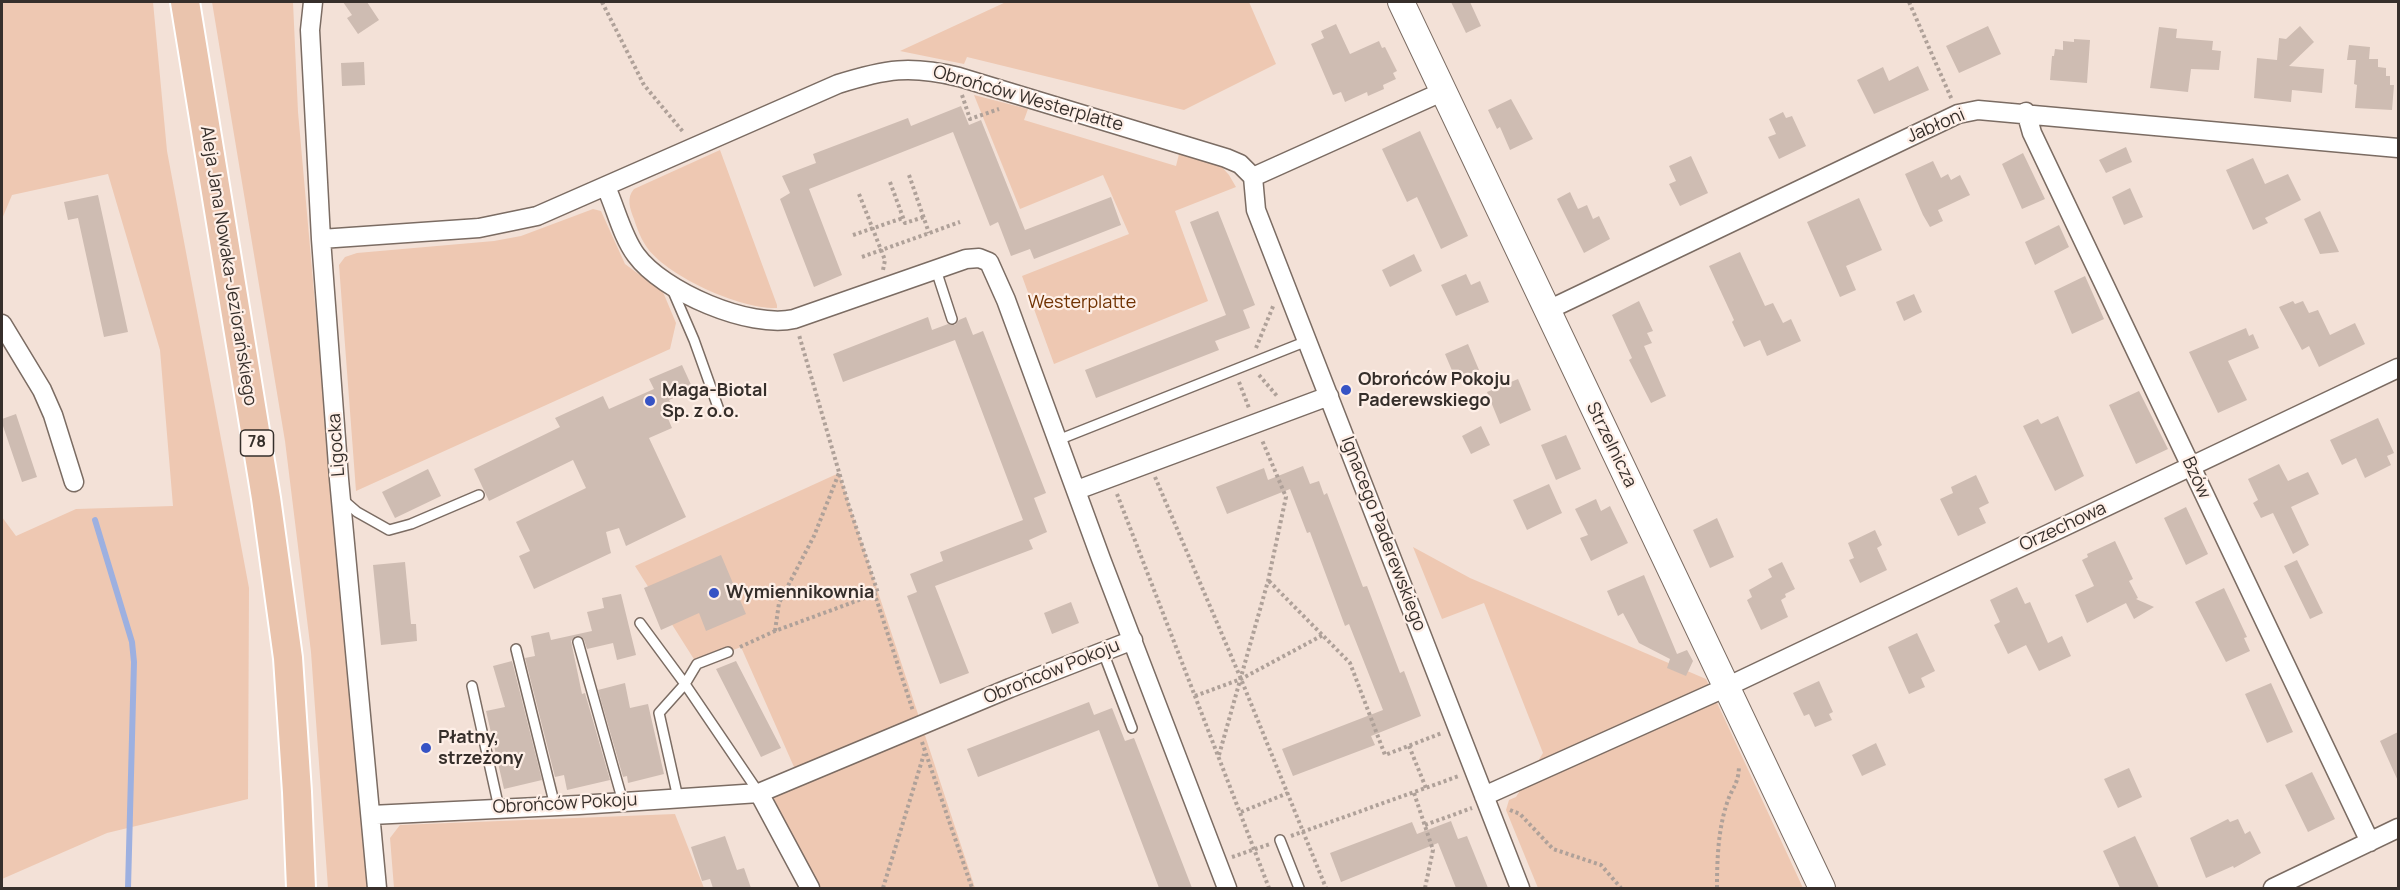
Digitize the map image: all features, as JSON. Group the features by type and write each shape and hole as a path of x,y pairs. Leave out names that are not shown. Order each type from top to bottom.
{"main road":[{"name":"Aleja Jana Nowaka-Jeziorańskiego","path":"185,2 267,498 288,658 301,888"}],"street":[{"name":"Ligocka","path":"313,2 310,30 321,239 341,497 377,888"},
{"name":"Strzelnicza","path":"1401,2 1822,888"},
{"name":"Obrońców Westerplatte","path":"321,239 479,228 537,216 838,84 873,74 917,69 960,77 1226,158 1240,164 1253,177"},
{"path":"1253,177 1444,91"},
{"name":"Jabłoni","path":"1546,311 1958,114 1977,110 2026,112 2398,148"},
{"name":"Bzów","path":"2026,112 2032,133 2370,842"},
{"name":"Ignacego Paderewskiego","path":"1253,177 1256,210 1458,727 1474,770 1479,801 1520,888"},
{"path":"606,187 635,254 648,268 671,286 701,301 757,320 782,322 966,259 979,258 989,262 996,275 1132,640"},
{"path":"3,329 42,390 53,415 74,482"},
{"name":"Orzechowa","path":"1479,801 1727,687 2398,368"},
{"path":"1077,490 1329,396"},
{"name":"Obrońców Pokoju","path":"371,814 555,806 759,793 1010,688 1132,640 1227,888"},
{"path":"759,793 810,888"},
{"path":"2273,888 2398,828"}],"lane":[{"path":"936,270 952,319"},
{"path":"671,286 694,339 719,410"},
{"path":"1058,440 1307,341"},
{"path":"341,497 357,512 389,530 411,524 479,495"},
{"path":"640,623 685,684 759,793"},
{"path":"578,642 623,802"},
{"path":"516,649 555,806"},
{"path":"678,798 659,713 685,684 698,664 728,652"},
{"path":"1103,652 1132,728"},
{"path":"471,686 499,808"},
{"path":"1280,840 1299,888"}],"path":[{"path":"602,2 644,85 696,147"},
{"path":"1909,2 1958,114"},
{"path":"960,89 970,119 999,109"},
{"path":"909,175 929,233"},
{"path":"890,182 905,224 924,217"},
{"path":"859,194 882,250 885,260 883,269"},
{"path":"853,235 903,218"},
{"path":"862,257 960,222"},
{"path":"1277,297 1250,364 1289,411"},
{"path":"728,652 775,631 878,593 839,472 798,332 807,329"},
{"path":"1219,756 1268,581 1286,497 1234,370"},
{"path":"1149,463 1241,679 1326,888"},
{"path":"775,631 779,603 814,536 839,472"},
{"path":"1111,478 1269,888"},
{"path":"1268,581 1350,663 1385,755 1458,727"},
{"path":"1195,696 1241,679 1323,635"},
{"path":"1409,746 1426,788"},
{"path":"883,888 924,753"},
{"path":"1717,888 1718,842 1727,801 1738,782 1740,763"},
{"path":"1217,862 1474,770"},
{"path":"1241,812 1288,793"},
{"path":"1413,793 1433,850 1425,888"},
{"path":"1425,825 1479,801"},
{"path":"1501,807 1520,814 1554,849 1601,865 1621,888"}],"green space":[{"path":"2,2 153,2 167,151 249,588 248,799 107,833 2,879 2,517 16,536 76,509 173,506 160,350 108,174 12,195 2,219"},
{"path":"212,2 293,2 298,112 367,888 328,888 311,652 285,441"},
{"path":"1006,2 1249,2 1276,64 1184,110 967,57 964,64 900,51"},
{"name":"Westerplatte","path":"974,95 1028,109 1024,120 1176,166 1179,154 1221,166 1236,187 1175,211 1208,301 1054,364 1022,276 1129,234 1103,175 1020,209"},
{"path":"720,150 777,308 762,307 726,297 707,290 673,271 648,249 631,211 630,196 634,189"},
{"path":"593,209 601,211 625,264 663,292 676,323 670,349 356,491 339,265 345,257 357,253 494,241 521,236"},
{"path":"839,473 975,888 809,888 759,793 798,776 741,647 697,664 635,566"},
{"path":"1413,547 1470,578 1706,679 1803,888 1538,888 1506,810 1509,800 1516,797 1543,753 1484,603 1442,619"},
{"path":"675,814 704,888 394,888 390,838 400,825"}],"building":[{"path":"343,2 367,2 379,20 358,34 347,18 352,15"},
{"path":"1451,2 1470,2 1481,26 1466,33"},
{"path":"1336,24 1350,54 1379,41 1382,48 1385,47 1397,71 1393,73 1396,79 1383,85 1384,89 1368,96 1367,92 1345,102 1341,92 1333,95 1311,44 1324,38 1321,31"},
{"path":"1988,26 2001,54 1959,73 1946,46"},
{"path":"2300,26 2314,42 2289,66 2324,69 2322,93 2292,90 2291,102 2254,98 2257,58 2277,60 2279,38 2286,39"},
{"path":"2159,27 2177,29 2176,38 2213,41 2212,50 2221,51 2219,70 2191,69 2188,92 2150,88"},
{"path":"2074,39 2090,40 2087,83 2050,80 2052,56 2054,56 2055,49 2063,50 2063,41 2074,42"},
{"path":"2349,45 2370,47 2369,59 2378,59 2378,67 2386,68 2386,76 2390,76 2390,85 2394,85 2392,110 2355,108 2356,60 2347,60"},
{"path":"364,62 365,85 342,86 341,63"},
{"path":"1918,66 1929,90 1874,114 1857,80 1883,67 1889,81"},
{"path":"1511,99 1533,139 1510,150 1500,127 1497,129 1488,110"},
{"path":"961,106 969,125 981,120 1025,230 1111,197 1121,225 1034,259 1030,249 1011,256 998,222 990,226 953,132 809,189 842,275 814,287 780,199 790,193 782,176 816,163 813,154 908,118 911,126"},
{"path":"1783,112 1786,118 1792,116 1806,146 1779,159 1768,137 1776,134 1769,119"},
{"path":"1420,131 1468,236 1441,249 1417,197 1407,202 1382,149"},
{"path":"2126,147 2132,162 2106,173 2099,160"},
{"path":"2023,153 2045,199 2022,209 2002,164"},
{"path":"1691,156 1708,193 1680,206 1669,184 1676,181 1669,166"},
{"path":"2253,158 2265,184 2288,174 2301,200 2265,218 2268,223 2253,230 2226,170"},
{"path":"1933,161 1941,178 1948,174 1951,180 1960,175 1970,195 1938,210 1943,221 1930,227 1905,174"},
{"path":"2130,188 2143,217 2124,225 2112,197"},
{"path":"1570,192 1578,209 1587,205 1593,219 1599,216 1610,239 1584,253 1557,199"},
{"path":"98,195 128,332 104,337 78,218 68,220 64,202"},
{"path":"1859,198 1882,250 1846,266 1856,290 1840,297 1807,222"},
{"path":"1218,211 1255,305 1243,310 1250,328 1215,341 1219,350 1096,398 1085,370 1226,315 1190,222"},
{"path":"2320,211 2339,252 2320,254 2304,219"},
{"path":"2059,225 2069,247 2035,265 2025,242"},
{"path":"1740,252 1765,306 1773,303 1783,323 1791,319 1801,341 1767,356 1760,340 1744,347 1709,266"},
{"path":"1414,254 1422,271 1390,287 1382,270"},
{"path":"1466,274 1471,285 1480,281 1489,302 1456,316 1441,285"},
{"path":"2085,276 2104,319 2072,334 2054,291"},
{"path":"1914,294 1922,312 1904,321 1896,302"},
{"path":"1639,301 1653,331 1647,333 1652,343 1644,346 1666,396 1651,403 1629,360 1632,358 1612,315"},
{"path":"2293,301 2295,304 2303,301 2309,313 2318,310 2330,335 2355,323 2365,344 2319,367 2309,346 2302,350 2279,307"},
{"path":"928,317 932,330 948,324 955,325 966,317 973,335 983,331 1046,493 1034,498 1047,532 1029,540 1033,549 935,586 969,673 940,684 907,596 917,592 910,574 943,561 940,552 1023,520 955,340 843,382 833,354"},
{"path":"2246,328 2249,336 2253,334 2259,348 2228,361 2247,400 2218,413 2189,352"},
{"path":"1468,344 1479,370 1456,380 1445,354"},
{"path":"682,365 693,389 669,400 671,404 664,409 672,428 649,438 686,517 626,546 619,528 606,532 611,553 534,589 519,556 530,551 516,522 586,488 573,460 489,501 474,469 560,427 555,418 603,396 609,409 654,389 649,379"},
{"path":"1518,379 1531,410 1500,424 1487,392"},
{"path":"2139,391 2168,449 2136,464 2109,405"},
{"path":"16,414 37,477 22,482 2,423 2,419"},
{"path":"2058,416 2084,476 2055,491 2023,426 2038,419 2041,424"},
{"path":"2378,418 2394,453 2387,456 2391,465 2365,478 2356,458 2342,465 2330,440"},
{"path":"1481,426 1490,445 1471,454 1462,436"},
{"path":"1566,435 1581,469 1556,480 1541,445"},
{"path":"2279,464 2288,481 2308,472 2319,494 2291,507 2309,545 2293,554 2273,513 2261,518 2253,503 2258,500 2248,479"},
{"path":"1303,466 1310,484 1319,481 1324,495 1327,493 1363,587 1367,586 1400,673 1404,671 1421,716 1371,736 1375,745 1293,776 1282,749 1383,710 1349,624 1345,626 1310,532 1307,533 1290,489 1227,514 1216,487 1264,468 1268,480"},
{"path":"428,469 441,496 395,518 382,492"},
{"path":"1976,475 1989,503 1979,508 1986,523 1958,536 1940,499 1953,493 1951,487"},
{"path":"1549,484 1562,513 1527,530 1513,500"},
{"path":"1596,499 1601,511 1610,506 1628,543 1591,561 1580,538 1588,535 1575,509"},
{"path":"2186,507 2208,554 2186,565 2164,518"},
{"path":"1717,518 1734,557 1710,568 1693,530"},
{"path":"1875,530 1882,545 1877,548 1887,570 1860,583 1849,560 1854,558 1848,543"},
{"path":"2115,541 2133,579 2129,581 2138,598 2136,599 2154,607 2134,619 2126,603 2087,623 2075,595 2094,586 2082,560 2088,557 2087,554"},
{"name":"Wymiennikownia","path":"721,555 746,614 706,631 699,613 661,630 644,588"},
{"path":"2297,560 2323,613 2310,619 2284,566"},
{"path":"405,562 411,624 416,624 417,641 381,645 373,565"},
{"path":"1782,562 1795,589 1785,594 1786,597 1781,600 1788,617 1761,630 1747,600 1752,597 1749,590 1772,577 1768,569"},
{"path":"1644,575 1677,654 1687,650 1693,661 1686,676 1667,668 1670,659 1639,643 1623,613 1618,616 1607,591"},
{"path":"2017,587 2025,604 2030,602 2048,643 2062,636 2071,656 2039,671 2026,645 2008,654 1994,625 2000,622 1990,600"},
{"path":"2224,588 2247,637 2244,638 2250,651 2226,662 2195,602"},
{"path":"621,594 636,655 617,660 613,643 587,649 580,636 576,636 571,641 582,694 585,693 610,780 567,790 564,775 555,777 525,658 535,656 531,636 549,632 551,640 592,631 587,612 604,608 602,598"},
{"path":"1071,602 1079,623 1052,634 1044,613"},
{"path":"1917,633 1935,671 1921,678 1925,687 1909,694 1888,647"},
{"path":"512,661 542,780 504,789 486,711 505,707 493,666"},
{"path":"736,661 781,748 761,757 716,669"},
{"path":"1819,681 1833,712 1829,714 1832,720 1815,727 1809,714 1804,716 1793,693"},
{"path":"625,683 630,708 648,704 664,774 628,783 627,776 623,777 598,690"},
{"path":"2271,683 2293,732 2267,743 2245,694"},
{"path":"1089,702 1094,715 1112,708 1125,741 1134,738 1192,888 1159,888 1099,730 978,777 967,749"},
{"path":"2398,732 2398,781 2380,741"},
{"path":"1876,743 1886,765 1862,776 1852,755"},
{"path":"2129,768 2142,797 2118,808 2104,779"},
{"path":"2312,772 2335,819 2308,832 2285,785"},
{"path":"2228,819 2230,822 2238,819 2245,834 2250,831 2261,853 2234,868 2233,866 2206,878 2190,838"},
{"path":"1451,821 1458,839 1467,836 1488,888 1456,888 1438,843 1341,882 1330,853 1412,822 1417,834"},
{"path":"725,836 737,870 744,868 751,888 713,888 710,879 702,881 691,847"},
{"path":"2135,836 2159,888 2120,888 2103,851"}],"waterway":[{"path":"95,520 132,642 134,662 128,888"}],"place":[{"name":"Obrońców Pokoju Paderewskiego","path":"1346,390"},
{"name":"Maga-Biotal Sp. z o.o.","path":"650,401"},
{"name":"Wymiennikownia","path":"714,593"},
{"name":"Płatny, strzeżony","path":"426,748"}]}
